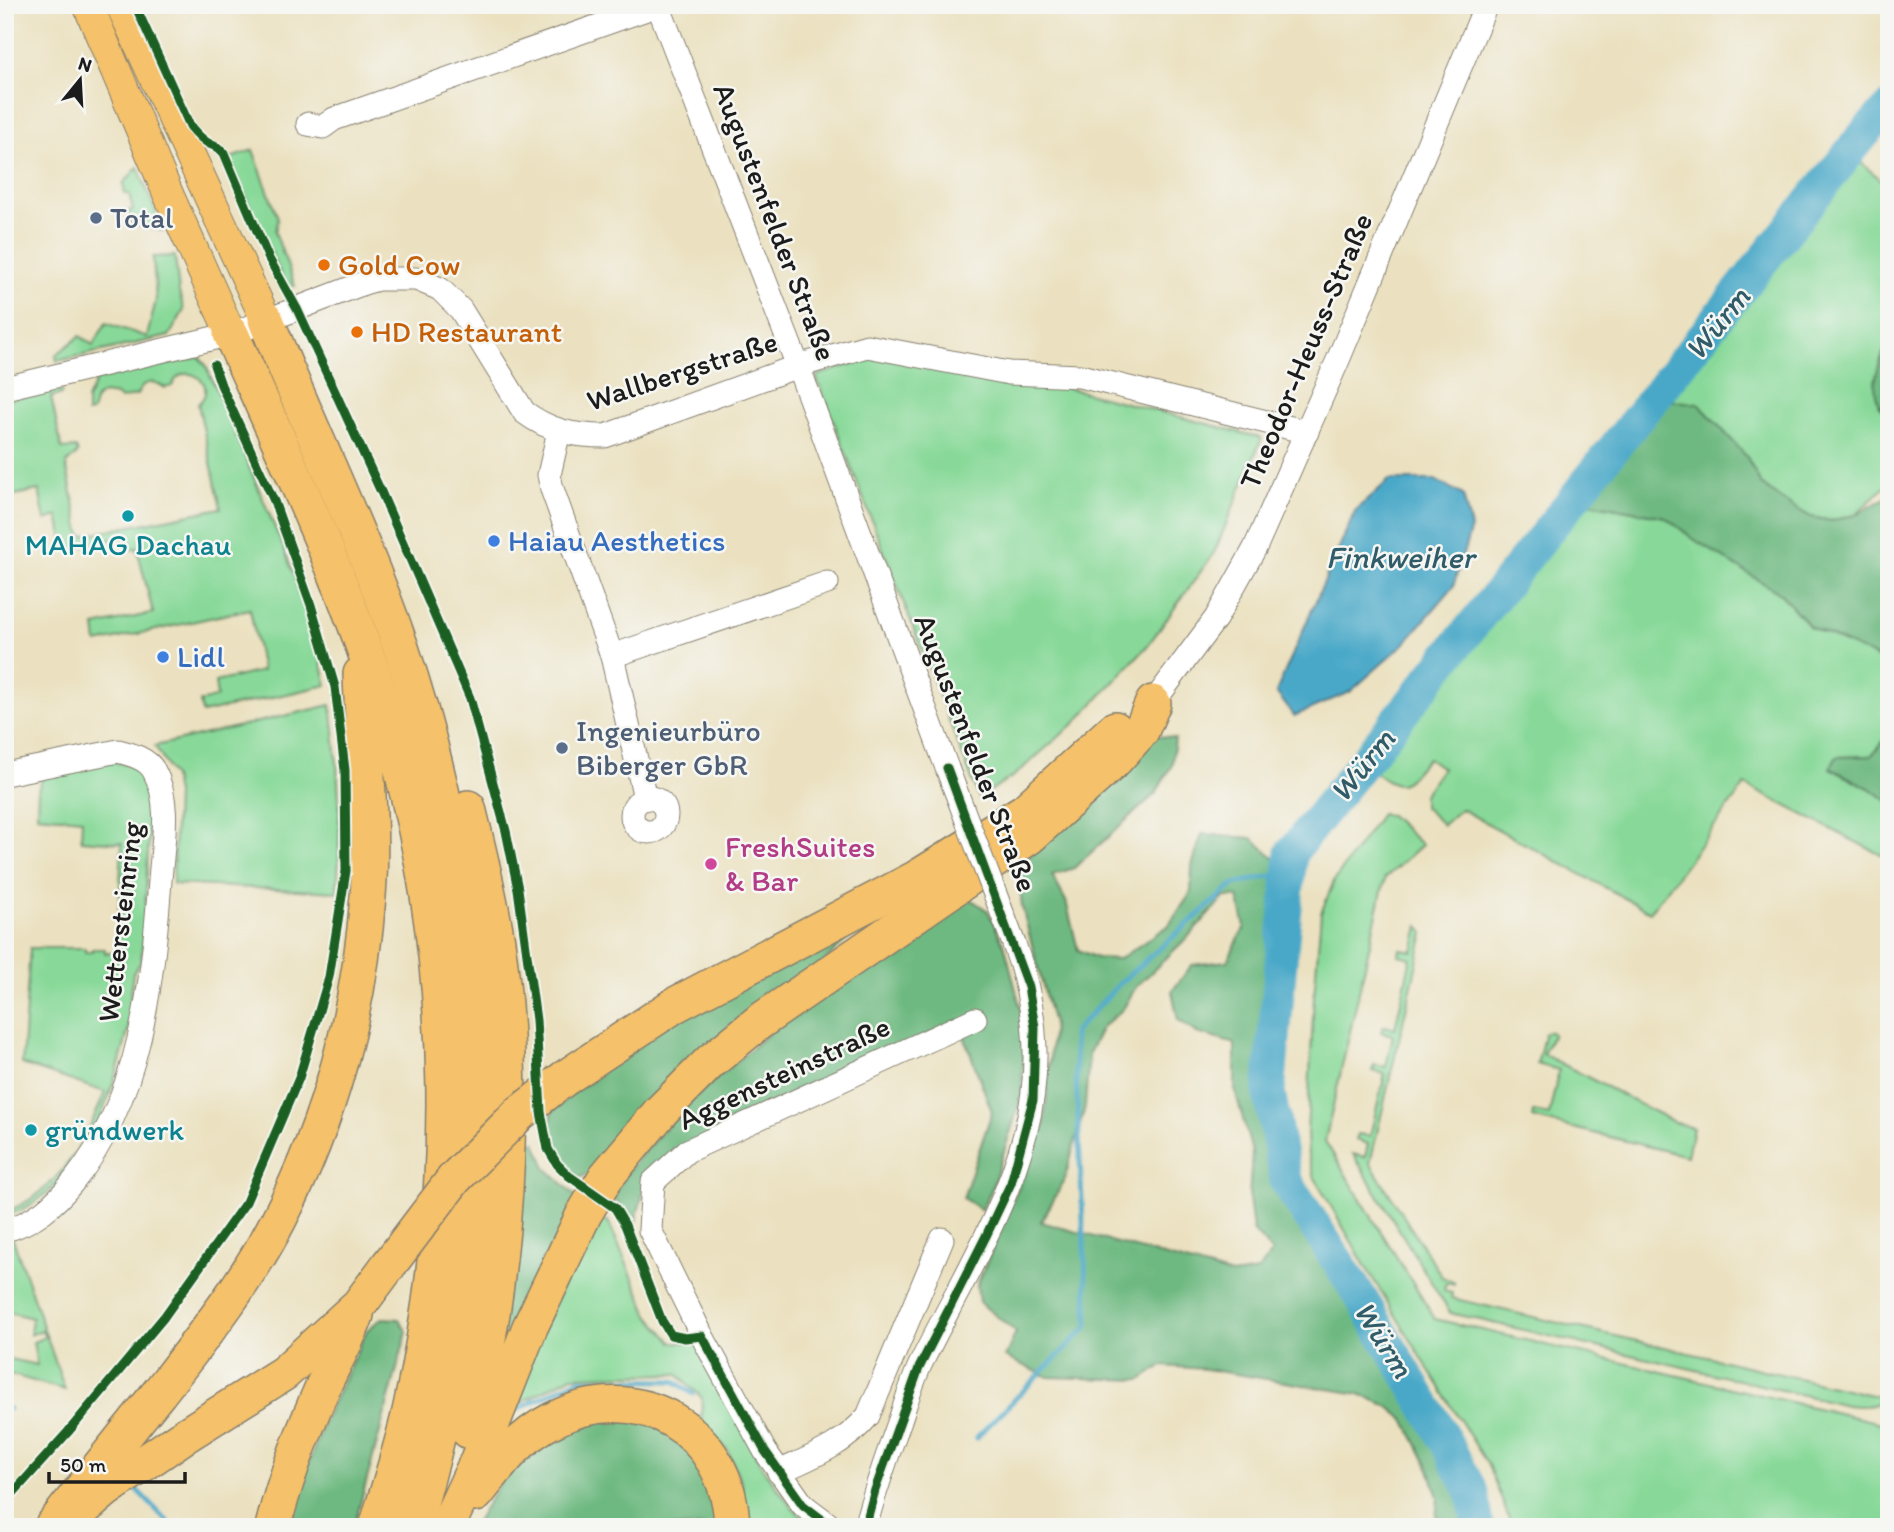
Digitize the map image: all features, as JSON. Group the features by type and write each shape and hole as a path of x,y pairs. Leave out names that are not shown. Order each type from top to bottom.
{"highway":[{"path":"266,320 357,535 400,647 435,762 454,852 473,984 478,1087 474,1217 463,1309 444,1414 413,1527"},
{"path":"231,334 323,544 360,636 401,766 421,852 435,946 444,1084 443,1166 436,1247 428,1312 411,1407 377,1527"},
{"path":"52,1527 209,1329 277,1222 320,1129 350,1016 362,957 368,896 370,844 360,636"},
{"path":"400,647 435,701 468,807 486,881 504,1003 508,1075 504,1182 494,1295 480,1387 451,1525"},
{"path":"62,1527 116,1483 284,1373 359,1305 454,1179 520,1113 565,1078 675,1005 917,878 1025,811 1128,716 1153,703"},
{"path":"451,1525 530,1327 584,1214 606,1177 661,1111 711,1060 759,1022 1030,836 1113,762 1141,731 1153,703"},
{"path":"273,1527 300,1441 351,1331 359,1305"},
{"path":"451,1525 525,1436 578,1409 611,1404 648,1409 678,1423 695,1435 720,1469 728,1491 732,1527"}],"main road":[{"path":"88,5 152,158 231,334"},
{"path":"121,5 266,320"}],"street":[{"path":"308,124 323,127 334,119 658,5"},
{"name":"Augustenfelder Straße","path":"658,5 798,366 1014,944 1028,987 1035,1027 1035,1081 1027,1129 1011,1183 919,1368 875,1490 865,1527"},
{"name":"Theodor-Heuss-Straße","path":"1153,703 1216,618 1255,548 1307,432 1486,5"},
{"name":"Wallbergstraße","path":"231,334 364,283 378,279 416,279 440,289 461,310 524,412 540,424 580,436 605,436 798,366 867,346 1009,373 1080,376 1307,432"},
{"path":"5,388 231,334"},
{"path":"559,431 549,475 552,489 612,656 645,798"},
{"path":"612,656 827,583"},
{"name":"Wettersteinring","path":"5,1230 27,1223 62,1195 110,1126 129,1073 149,988 165,813 160,786 153,768 133,754 118,751 16,771"},
{"name":"Aggensteinstraße","path":"832,1527 803,1505 779,1472 702,1336 650,1230 653,1182 687,1151 975,1019"},
{"path":"779,1472 838,1444 855,1432 868,1416 942,1240"}],"green space":[{"path":"253,150 278,218 275,232 295,286 283,280 228,159"},
{"path":"1859,161 1889,187 1889,340 1879,364 1878,406 1889,416 1889,483 1855,515 1832,521 1811,517 1783,501 1760,483 1747,457 1699,404 1668,400"},
{"path":"138,167 163,231 131,225 128,211 133,210 123,184"},
{"path":"175,256 184,310 169,336 57,361 56,355 80,336 93,345 106,323 147,337 156,300 153,257"},
{"path":"1889,340 1889,416 1881,407 1875,389 1878,370"},
{"path":"876,356 1060,386 1262,438 1214,553 1148,645 1076,722 1015,775 979,798 816,376"},
{"path":"199,357 215,386 285,551 311,622 327,685 202,713 200,702 217,697 215,682 262,671 250,609 97,643 95,626 153,613 137,548 126,550 123,537 65,550 58,516 45,520 39,490 5,497 5,400 57,388 62,394 51,397 62,449 76,448 78,453 66,464 81,536 221,508 198,404 205,389 198,377 184,374 177,378 172,386 165,388 156,383 145,384 137,395 121,399 116,395 104,393 96,398 92,412 87,413 87,400 96,380"},
{"path":"1668,400 1699,404 1747,457 1760,483 1783,501 1811,517 1832,521 1855,515 1889,496 1889,663 1810,627 1781,594 1695,540 1665,517 1585,502"},
{"path":"1585,502 1665,517 1695,540 1781,594 1810,627 1889,663 1889,735 1871,756 1837,757 1830,768 1873,790 1889,802 1889,859 1745,785 1650,912 1461,809 1443,825 1423,806 1423,795 1442,768 1428,758 1403,784 1391,782 1370,770"},
{"path":"331,705 339,798 337,892 173,884 176,794 173,777 155,746"},
{"path":"1152,735 1175,738 1172,765 1156,793 1074,868 1052,875 1066,901 1078,950 1097,958 1119,959 1168,926 1191,893 1192,866 1202,834 1252,838 1290,872 1269,1092 1286,1181 1360,1296 1436,1423 1473,1494 1478,1527 1425,1527 1436,1520 1438,1497 1428,1466 1405,1420 1388,1406 1359,1394 1205,1369 1162,1366 1141,1380 1048,1377 1005,1357 1016,1332 979,1302 977,1285 1044,1127 1053,1024 1022,907 1018,866 1088,804","holes":["1224,897 1238,897 1245,927 1227,961 1192,965 1172,991 1178,1020 1197,1033 1235,1044 1235,1090 1252,1152 1249,1199 1253,1230 1272,1252 1258,1271 1232,1275 1041,1222 1064,1181 1085,1107 1089,1053 1102,1027 1123,1009 1136,987 1193,932"]},
{"path":"1889,735 1889,802 1873,790 1830,768 1837,757 1871,756"},
{"path":"112,761 139,773 151,800 143,943 141,962 133,973 130,1001 134,1006 108,1099 95,1130 78,1158 58,1182 34,1203 5,1217 5,1212 40,1192 67,1164 79,1147 105,1092 22,1064 30,948 85,948 85,952 105,949 105,953 117,953 122,843 81,840 82,819 37,815 38,790 43,776"},
{"path":"1381,814 1390,815 1422,845 1385,878 1325,1141 1435,1319 1889,1425 1889,1527 1512,1526 1489,1467 1367,1269 1315,1178 1308,1157 1314,996 1321,913 1334,881"},
{"path":"969,898 988,911 1005,947 1025,1026 1022,1096 991,1191 981,1210 963,1198 992,1112 958,1020 649,1172 635,1223 609,1193 681,1109 804,1003"},
{"path":"1419,926 1424,933 1370,1163 1442,1277 1454,1282 1446,1283 1444,1291 1452,1293 1451,1298 1880,1397 1889,1359 1887,1399 1867,1406 1846,1405 1450,1313 1353,1154 1365,1157 1368,1144 1356,1140 1358,1134 1370,1136 1385,1074 1372,1071 1374,1065 1386,1067 1393,1035 1381,1032 1383,1026 1395,1028 1411,958 1399,955 1400,949 1413,951"},
{"path":"847,928 851,934 833,953 596,1171 579,1178 566,1170 548,1131 552,1112 592,1076 671,1018"},
{"path":"1545,1032 1553,1034 1543,1054 1674,1122 1693,1128 1687,1156 1532,1118 1533,1112 1549,1115 1559,1070 1537,1064"},
{"path":"536,1142 546,1168 578,1198 513,1338 498,1331 517,1147"},
{"path":"592,1220 608,1221 649,1315 672,1342 700,1343 762,1467 793,1509 817,1527 744,1527 742,1484 727,1449 701,1425 702,1398 677,1374 572,1376 506,1410"},
{"path":"13,1239 65,1390 5,1373 5,1358 37,1365 33,1342 45,1337 42,1330 30,1335 32,1318 5,1311 5,1266 8,1266 8,1259 5,1259 5,1240"},
{"path":"382,1318 399,1319 407,1332 354,1527 290,1527 301,1484 326,1416 367,1330"},
{"path":"623,1414 664,1427 706,1468 722,1527 473,1527 514,1459 571,1426"}],"water":[{"name":"Finkweiher","path":"1389,480 1435,480 1463,495 1471,528 1453,587 1404,644 1350,692 1294,716 1276,692 1355,511"}],"waterway":[{"name":"Würm","path":"1478,1527 1473,1494 1436,1423 1360,1296 1286,1181 1269,1092 1291,853 1864,134 1889,108"},
{"path":"976,1438 1088,1326 1074,1032 1122,981 1234,884 1290,872"},
{"path":"518,1409 578,1380 674,1381 693,1394"},
{"path":"5,1408 9,1409"},
{"path":"137,1490 173,1527"}],"cycle path":[{"path":"135,5 190,126 203,140 224,153 268,257 297,309 382,494 470,698 506,831 518,889 536,1020 541,1112 548,1149 557,1164 569,1176 615,1208 625,1225 662,1321 671,1335 685,1338 702,1336 765,1451 803,1505 832,1527"},
{"path":"5,1502 68,1432 164,1317 246,1202 299,1078 329,977 346,871 345,770 335,687 311,605 274,501 214,365"},
{"path":"865,1527 875,1490 919,1368 1011,1183 1033,1100 1035,1027 1028,987 947,768"}],"place":[{"name":"Total","path":"96,218"},
{"name":"Gold Cow","path":"324,265"},
{"name":"HD Restaurant","path":"357,332"},
{"name":"MAHAG Dachau","path":"128,516"},
{"name":"Haiau Aesthetics","path":"494,541"},
{"name":"Lidl","path":"163,657"},
{"name":"Ingenieurbüro Biberger GbR","path":"562,748"},
{"name":"FreshSuites & Bar","path":"711,864"},
{"name":"gründwerk","path":"31,1130"}]}
